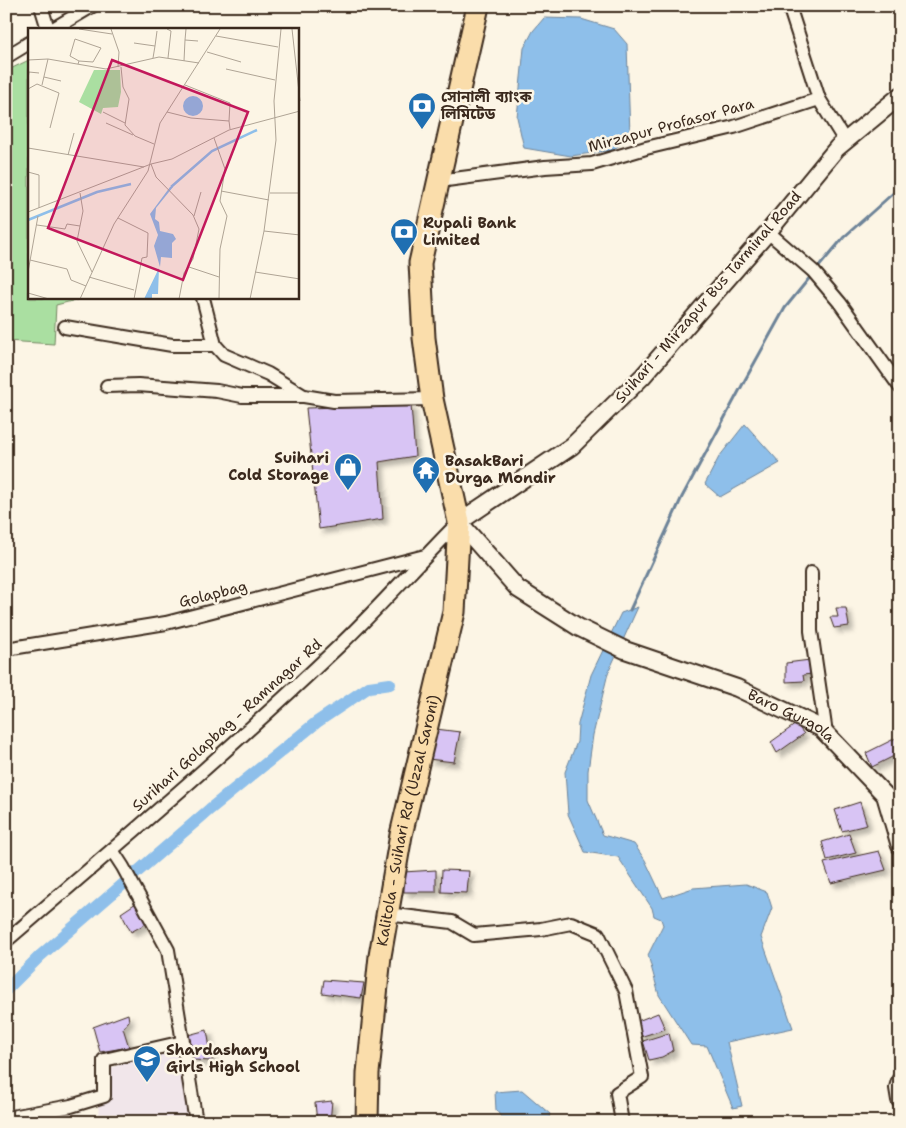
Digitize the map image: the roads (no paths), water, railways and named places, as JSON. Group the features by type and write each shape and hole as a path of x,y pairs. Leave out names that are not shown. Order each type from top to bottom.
{"highway":[{"name":"Kalitola - Suihari Rd (Uzzal Saroni)","path":"367,1122 368,1072 378,976 387,914 401,835 454,612 458,522 432,399 424,338 420,263 478,6"}],"street":[{"path":"41,6 48,28"},
{"path":"62,27 92,6"},
{"path":"790,6 819,99 845,141"},
{"path":"6,57 28,45"},
{"name":"Suihari - Mirzapur Bus Tarminal Road","path":"458,522 572,446 643,376 768,232 837,148 900,96"},
{"name":"Mirzapur Profasor Para","path":"439,181 546,166 592,164 646,148 734,127 819,99"},
{"path":"768,232 820,279 840,303 900,387"},
{"path":"203,299 215,345 224,355 268,374 304,396"},
{"path":"66,327 172,345 215,345"},
{"path":"107,386 138,385 217,391 242,396 304,396 334,402 432,399"},
{"name":"Surihari Golapbag - Ramnagar Rd","path":"6,941 112,850 339,646 458,522"},
{"name":"Baro Gurgola","path":"458,522 518,589 602,639 625,650 737,688 821,728 885,795 900,846"},
{"name":"Golapbag","path":"6,649 166,623 425,556"},
{"path":"811,573 811,631 826,733"},
{"path":"112,850 135,887 168,950 196,1122"},
{"path":"387,914 452,922 474,936 541,929 571,923 598,934 626,991 642,1076 617,1093 622,1122"},
{"path":"6,1118 71,1106 104,1096 104,1060 183,1042"},
{"path":"900,1081 898,1088 900,1100"}],"water":[{"path":"544,18 581,19 614,29 627,44 630,136 613,150 571,156 524,148 517,117 524,48 533,31"},
{"path":"745,424 780,463 720,497 705,484 719,457"},
{"path":"638,607 608,673 593,735 588,771 588,800 603,835 634,844 645,860 663,898 693,888 746,884 767,892 772,908 761,937 793,1028 727,1042 742,1106 733,1108 707,1046 691,1045 659,995 648,955 663,925 661,919 654,916 652,908 618,857 585,852 568,814 565,772 577,742 578,724 591,675 621,613"},
{"path":"522,1090 550,1114 548,1122 505,1122 496,1110 495,1092"}],"waterway":[{"path":"817,269 844,237 900,187"},
{"path":"630,610 682,497 745,380 785,308 811,276"},
{"path":"6,990 40,956 210,809 317,722 369,687 390,684"}],"place":[{"name":"সোনালী ব্যাংক লিমিটেড","path":"422,130"},
{"name":"Rupali Bank Limited","path":"404,256"},
{"name":"Suihari Cold Storage","path":"348,491"},
{"name":"BasakBari Durga Mondir","path":"426,494"},
{"name":"Shardashary Girls High School","path":"147,1083"}]}
